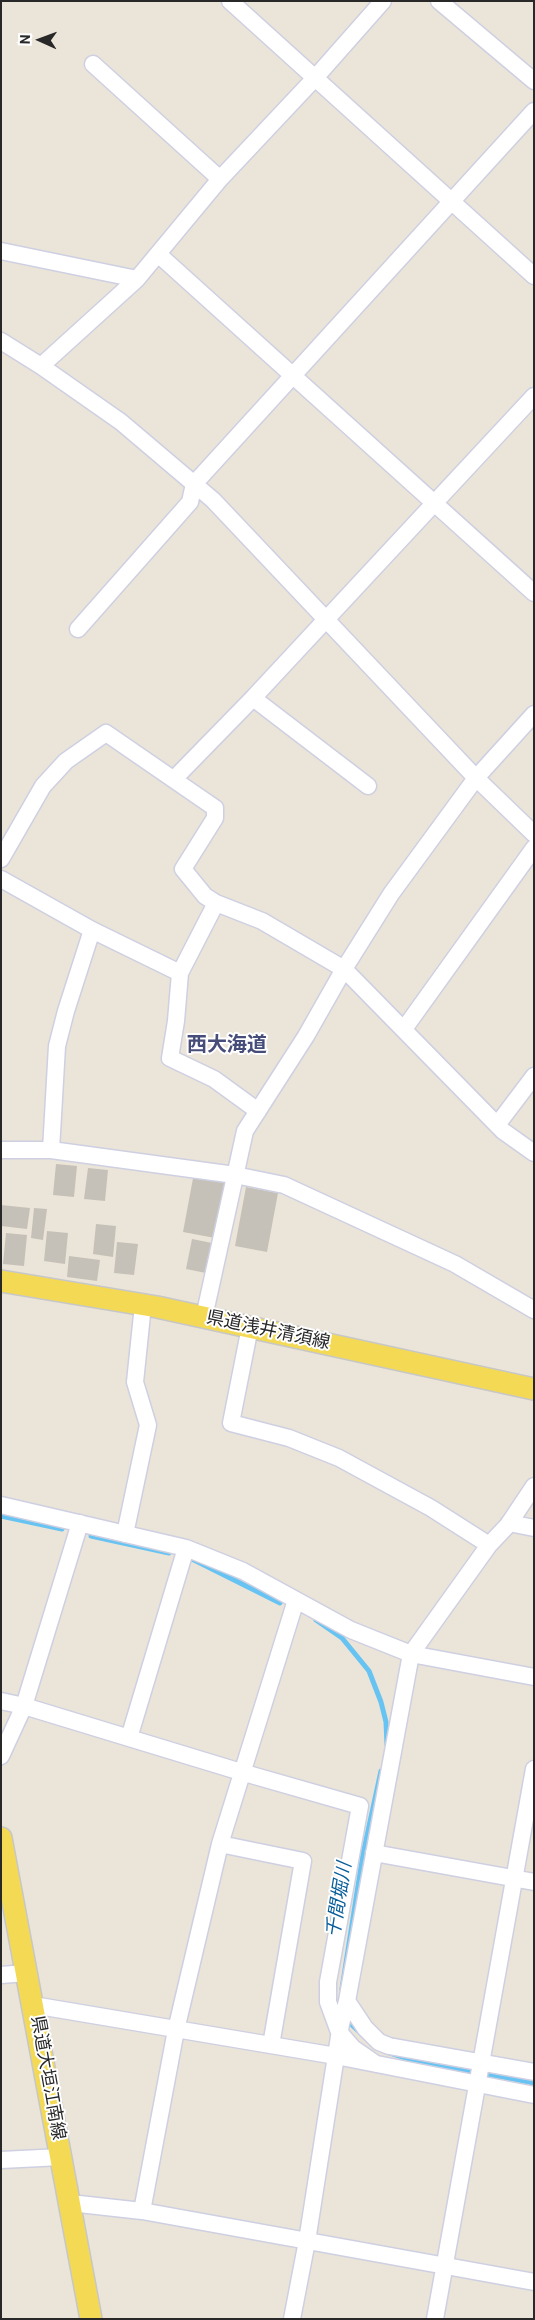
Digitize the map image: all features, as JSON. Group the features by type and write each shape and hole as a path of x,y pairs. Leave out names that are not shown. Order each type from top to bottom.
{"main road":[{"name":"県道浅井清須線","path":"1,1281 204,1317 534,1389"},
{"name":"県道大垣江南線","path":"1,1838 91,2319"}],"street":[{"path":"230,1 534,276"},
{"path":"41,366 137,279 220,179 316,78 383,1"},
{"path":"439,1 534,81"},
{"path":"94,64 220,179"},
{"path":"78,629 190,502 194,484 293,378 451,200 534,111"},
{"path":"1,251 137,279"},
{"path":"158,254 293,378 534,593"},
{"path":"1,341 41,366 121,422 213,500 476,778 534,834"},
{"path":"174,779 254,698 534,396"},
{"path":"254,698 368,786"},
{"path":"204,1317 245,1131 306,1036 344,969 391,894 476,778 534,714"},
{"path":"1,859 43,786 66,761 106,733 215,808 215,818 183,869 205,896 216,903 262,921 344,969 497,1125 534,1153"},
{"path":"404,1029 534,848"},
{"path":"1,879 92,930 180,974"},
{"path":"216,903 180,974 176,1021 170,1058 214,1080 258,1110"},
{"path":"51,1150 57,1046 92,930"},
{"path":"497,1125 534,1076"},
{"path":"1,1150 51,1150 235,1175 284,1185 455,1264 534,1310"},
{"path":"125,1534 148,1425 135,1382 143,1305"},
{"path":"250,1327 231,1423 289,1438 339,1458 431,1508 489,1546"},
{"path":"376,2064 353,2048 340,2028 328,2002 328,1982 366,1848 411,1654 489,1546 509,1523 534,1486"},
{"path":"1,1505 186,1548 243,1571 351,1630 411,1654 534,1677"},
{"path":"1,1756 24,1706 80,1523"},
{"path":"509,1523 534,1528"},
{"path":"129,1738 186,1548"},
{"path":"142,2210 176,2030 220,1844 296,1600"},
{"path":"1,1701 24,1706 360,1806 366,1848 346,2004 340,2028 307,2241 292,2319"},
{"path":"435,2319 534,1769"},
{"path":"220,1844 303,1861 270,2045"},
{"path":"366,1848 534,1882"},
{"path":"1,1975 26,1973"},
{"path":"346,2004 365,2028 380,2042 479,2074 534,2095"},
{"path":"33,2005 376,2064 479,2074 534,2072"},
{"path":"1,2160 61,2157"},
{"path":"70,2203 142,2210 534,2282"}],"building":[{"path":"56,1164 77,1166 74,1197 53,1195"},
{"path":"88,1168 108,1170 105,1201 84,1199"},
{"path":"194,1173 226,1179 215,1238 183,1232"},
{"path":"246,1187 278,1193 267,1252 235,1246"},
{"path":"1,1205 30,1208 27,1229 1,1226"},
{"path":"34,1208 47,1209 43,1240 31,1238"},
{"path":"96,1224 116,1226 113,1257 93,1254"},
{"path":"47,1231 68,1233 65,1264 44,1261"},
{"path":"6,1233 27,1235 24,1266 3,1264"},
{"path":"192,1239 212,1243 206,1273 186,1269"},
{"path":"117,1242 138,1244 134,1275 114,1273"},
{"path":"69,1256 100,1260 97,1281 67,1277"}],"waterway":[{"name":"千間堀川","path":"1,1516 62,1529"},
{"name":"千間堀川","path":"91,1536 169,1553"},
{"name":"千間堀川","path":"186,1556 280,1603"},
{"name":"千間堀川","path":"316,1620 342,1638 369,1671 381,1702 386,1722 387,1745"},
{"name":"千間堀川","path":"342,1989 363,1854 381,1771"},
{"name":"千間堀川","path":"347,2016 351,2024 371,2043"},
{"name":"千間堀川","path":"384,2051 412,2060 534,2083"}],"district":[{"name":"西大海道","path":"227,1046"}]}
